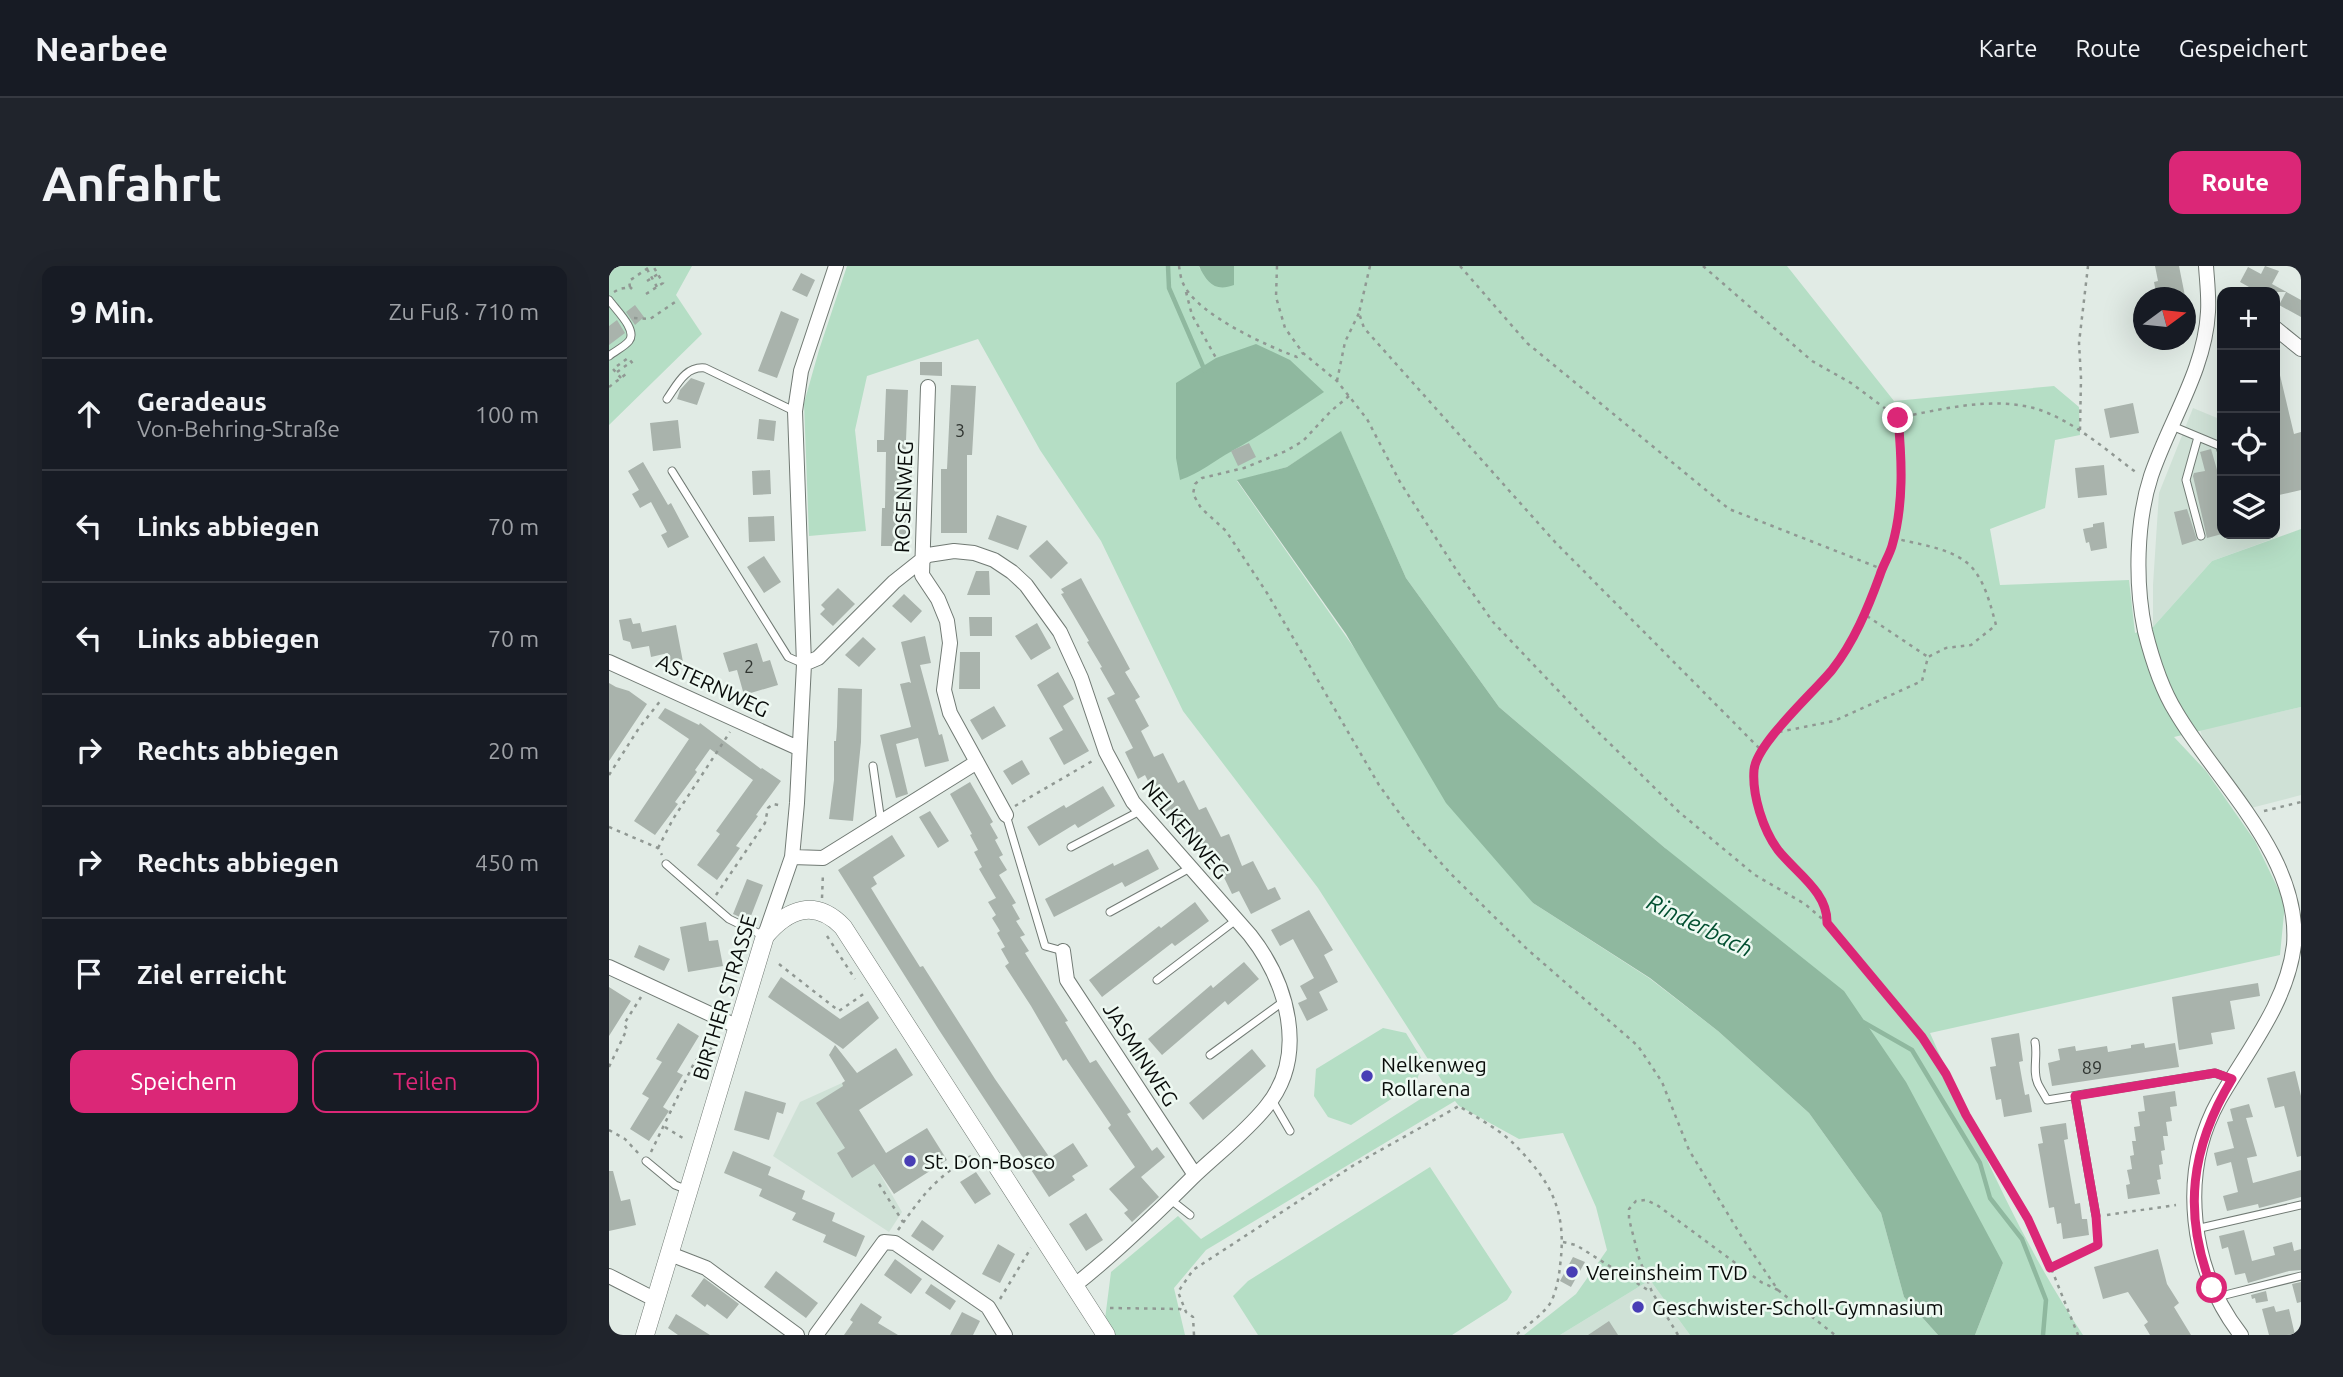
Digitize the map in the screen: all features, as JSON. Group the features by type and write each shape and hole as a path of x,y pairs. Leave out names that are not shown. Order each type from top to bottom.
{"street":[{"name":"BIRTHER STRASSE","path":"645,1335 736,1026 792,857 804,664 795,411 801,371 836,266"},
{"path":"2206,266 2208,315 2196,367 2151,478 2144,512 2138,576 2145,633 2163,687 2176,713 2265,839 2286,880 2295,923 2294,945 2281,996 2217,1104 2205,1132 2197,1162 2194,1193 2200,1252 2216,1297 2241,1335"},
{"path":"2209,292 2217,296"},
{"path":"2280,332 2301,349"},
{"name":"ROSENWEG","path":"928,387 922,575 938,599 947,621 950,643 944,690 950,713 1006,813"},
{"name":"NELKENWEG","path":"804,664 818,658 894,582 922,559 940,552 974,553 994,560 1026,585 1060,632 1081,678 1106,752 1141,811 1265,954 1276,974 1285,1000 1289,1052 1281,1081 1272,1099 1216,1158 1075,1286"},
{"name":"ASTERNWEG","path":"609,662 798,748"},
{"path":"792,857 823,859 977,762"},
{"path":"765,936 776,923 790,914 806,909 834,917 843,927 1106,1335"},
{"name":"JASMINWEG","path":"1063,951 1067,980 1195,1175"},
{"path":"609,967 736,1026"},
{"path":"816,1335 884,1242 895,1243 988,1307 1005,1335"},
{"path":"670,1254 706,1268 797,1335"},
{"path":"609,1276 656,1300"}],"lane":[{"path":"609,298 626,323 631,336 629,341 609,356"},
{"path":"667,400 687,371 705,368 795,411"},
{"path":"2171,426 2217,445"},
{"path":"2198,437 2186,480 2201,536"},
{"path":"672,471 788,657 804,664"},
{"path":"873,766 881,822"},
{"path":"1071,847 1141,811"},
{"path":"1006,813 1045,946 1063,951"},
{"path":"666,864 729,919 765,936"},
{"path":"1110,912 1190,868"},
{"path":"1157,980 1236,920"},
{"path":"1210,1055 1285,1000"},
{"path":"2035,1042 2039,1086 2047,1100 2215,1073 2232,1079"},
{"path":"2075,1096 2096,1216"},
{"path":"1272,1099 1290,1131"},
{"path":"646,1161 675,1185 689,1191"},
{"path":"1171,1200 1190,1215"},
{"path":"2196,1229 2301,1205"},
{"path":"2216,1297 2301,1276"}],"path":[{"path":"609,298 619,289 631,288 629,281 652,266 663,283 646,295"},
{"path":"1179,266 1192,315 1216,358"},
{"path":"1277,266 1276,297 1285,328 1303,353 1337,381 1367,419 1400,482 1457,572 1493,622 1679,812 1755,875 1805,904 1827,923 1922,1037 1946,1074 1966,1115 2028,1219 2078,1335"},
{"path":"1337,381 1345,342 1359,313 1370,266"},
{"path":"1460,266 1527,343 1729,509 1882,569"},
{"path":"1703,266 1812,360 1851,383 1898,418 1933,411 2009,404 2036,409 2061,420 2136,472 2151,478"},
{"path":"2080,432 2081,378 2078,343 2088,266"},
{"path":"646,269 657,287"},
{"path":"647,281 658,274"},
{"path":"1185,289 1202,306 1265,345 1297,357 1303,353"},
{"path":"626,323 633,318 650,319 678,300"},
{"path":"1359,313 1364,328 1555,542 1761,750"},
{"path":"621,378 613,369 628,358 635,366"},
{"path":"617,373 631,362"},
{"path":"609,387 627,372 625,366"},
{"path":"1349,396 1303,441 1258,464 1202,478 1195,484 1193,494 1201,508 1226,531 1267,593 1379,785 1413,832 1527,949 1638,1046 1662,1082 1689,1150 1721,1205 1778,1290"},
{"path":"1827,923 1827,909 1820,896 1777,848 1764,823 1755,791 1754,767 1761,750 1833,669 1865,615 1894,538 1902,473 1898,418"},
{"path":"1777,732 1834,721 1922,681 1928,657 1946,648 1971,645 1996,625 1987,594 1973,569 1955,554 1894,538"},
{"path":"1865,615 1928,657"},
{"path":"609,775 639,727 664,695"},
{"path":"658,848 673,819 734,727"},
{"path":"1006,813 1100,757"},
{"path":"2249,815 2301,802"},
{"path":"710,904 765,823 768,808 773,804 789,807"},
{"path":"609,827 658,848 666,864"},
{"path":"822,898 823,870"},
{"path":"826,933 855,979"},
{"path":"779,964 839,1011 865,993"},
{"path":"609,1067 627,1029 624,1024 644,991"},
{"path":"609,1130 625,1139 646,1161 695,1061 714,1046"},
{"path":"1186,1312 1178,1292 1193,1270 1354,1165 1459,1106 1514,1143 1552,1192 1562,1219 1563,1242 1559,1275 1551,1303 1515,1335"},
{"path":"665,1126 687,1140"},
{"path":"889,1242 924,1192 947,1172 977,1153"},
{"path":"879,1184 903,1222"},
{"path":"1678,1335 1652,1292 1629,1220 1629,1209 1636,1201 1646,1200 1657,1205 1761,1282 1778,1290 1835,1335"},
{"path":"2050,1268 2098,1245 2096,1216 2176,1205"},
{"path":"992,1314 1034,1242"},
{"path":"1563,1242 1576,1245 1652,1292"},
{"path":"1110,1308 1181,1309 1193,1317 1194,1335"}],"shaded area":[{"path":"609,266 692,266 676,295 702,334 609,425"},
{"path":"847,266 1199,266 1200,269 1234,284 1234,266 1787,266 1894,401 2054,386 2079,407 2080,435 2055,440 2045,508 1990,529 2000,585 2129,580 2135,633 2153,627 2212,561 2280,539 2280,537 2301,529 2301,707 2174,737 2206,771 2255,841 2285,903 2280,955 1930,1033 2019,1225 2083,1335 1975,1335 2003,1263 1665,848 1499,707 1406,578 1341,432 1287,467 1237,481 1533,903 1649,978 1718,1031 1809,1113 1881,1213 1904,1297 1938,1335 1690,1335 1650,1280 1560,1335 1524,1335 1576,1294 1607,1250 1596,1207 1563,1133 1519,1139 1459,1106 1455,1101 1206,1250 1174,1288 1185,1335 1115,1335 1105,1319 1111,1272 1178,1216 1201,1239 1444,1084 1318,888 1183,711 1101,541 1040,450 978,339 867,376 855,430 866,531 809,536 804,403"},
{"path":"2193,408 2217,418 2217,539 2272,539 2212,561 2153,627 2153,585 2159,493"},
{"path":"2301,707 2301,795 2251,808 2206,747 2200,730"},
{"name":"Nelkenweg Rollarena","path":"1383,1028 1406,1033 1423,1061 1416,1083 1351,1125 1328,1117 1314,1096 1316,1069"},
{"path":"842,1083 886,1153 873,1162 902,1212 889,1232 773,1156 800,1102"},
{"path":"1430,1167 1512,1292 1507,1300 1452,1335 1258,1335 1233,1296 1248,1281"},
{"name":"Geschwister-Scholl-Gymnasium","path":"1650,1280 1690,1335 1560,1335"}],"water":[{"path":"1199,266 1234,266 1234,285 1217,287 1205,277"},
{"path":"1256,344 1290,360 1324,392 1256,437 1180,480 1176,458 1176,383 1216,358"},
{"path":"1341,431 1406,578 1499,707 1665,848 1844,991 1906,1082 2003,1263 1975,1335 1938,1335 1904,1297 1881,1213 1809,1113 1718,1031 1650,978 1533,903 1446,803 1346,634 1237,480 1287,467"}],"building":[{"path":"2155,266 2179,266 2183,287 2155,287 2154,282 2158,281"},
{"path":"2265,266 2279,271 2272,284 2277,287 2249,287 2240,282 2248,267 2261,274"},
{"path":"801,273 815,280 807,297 792,290"},
{"path":"2280,288 2301,300 2301,317 2280,306 2286,292 2280,292"},
{"path":"635,305 644,317 635,325 626,312"},
{"path":"781,311 799,319 777,378 758,371"},
{"path":"617,320 625,333 609,345 609,326"},
{"path":"920,362 942,362 942,376 920,375"},
{"path":"2280,375 2294,434 2301,432 2301,490 2280,495"},
{"path":"691,378 705,383 697,405 677,399 680,390"},
{"path":"951,385 976,386 972,455 967,455 967,533 941,533 941,469 947,469"},
{"path":"886,389 908,390 905,466 912,466 909,546 881,546 886,452 877,452 877,440 884,440"},
{"path":"2133,403 2139,433 2110,438 2104,409"},
{"path":"759,419 776,421 774,441 757,439"},
{"path":"678,420 681,448 653,451 650,423"},
{"path":"1249,443 1256,457 1238,466 1231,451"},
{"path":"2211,449 2217,470 2217,535 2207,538 2193,476 2194,473 2205,471 2200,452"},
{"path":"643,462 668,505 671,503 689,537 668,548 661,535 667,532 651,502 640,508 632,494 639,490 628,471"},
{"path":"2104,465 2107,495 2078,498 2075,468"},
{"path":"770,470 771,494 753,495 752,471"},
{"path":"2187,509 2197,540 2182,545 2174,512"},
{"path":"997,515 1027,526 1018,550 988,539"},
{"path":"774,516 775,541 749,542 748,517"},
{"path":"2104,522 2107,548 2091,551 2083,529"},
{"path":"1047,540 1068,563 1051,579 1029,556"},
{"path":"764,556 781,582 764,593 747,567"},
{"path":"976,571 989,571 990,595 967,595"},
{"path":"1081,578 1130,669 1125,672 1140,697 1135,700 1149,726 1141,731 1154,757 1163,753 1178,783 1184,780 1199,810 1206,807 1221,837 1229,834 1242,866 1253,861 1268,890 1275,887 1281,899 1251,914 1239,891 1232,894 1217,863 1209,867 1193,836 1186,839 1171,809 1164,813 1145,775 1138,779 1125,752 1133,748 1107,698 1115,694 1087,642 1089,641 1061,594 1064,593 1061,589"},
{"path":"838,588 855,604 833,626 820,614 825,609 821,605"},
{"path":"904,594 922,611 911,623 892,606"},
{"path":"969,617 992,617 992,636 970,636"},
{"path":"631,618 633,624 640,623 642,632 676,625 683,662 670,664 668,653 651,657 649,646 632,649 630,642 623,640 619,620"},
{"path":"1037,623 1051,648 1031,660 1015,636"},
{"path":"925,636 931,663 920,665 949,761 925,767 918,738 896,744 908,794 896,798 880,735 911,727 900,684 911,683 901,642"},
{"path":"863,637 876,649 859,667 845,655"},
{"path":"757,643 763,662 770,660 778,685 744,695 737,670 729,672 723,653"},
{"path":"960,652 980,652 980,689 959,689"},
{"path":"1058,672 1074,699 1063,706 1089,751 1064,765 1049,738 1063,730 1037,685"},
{"path":"609,683 629,691 647,704 609,761"},
{"path":"838,688 862,689 861,742 853,821 829,819 834,780"},
{"path":"994,706 1006,726 982,740 970,720"},
{"path":"665,708 699,725 700,723 781,781 756,815 758,816 736,846 740,848 717,880 697,865 720,834 716,831 753,780 710,749 675,802 678,804 655,835 634,821 689,739 658,718"},
{"path":"1022,760 1030,774 1012,785 1003,771"},
{"path":"970,782 993,822 990,824 1003,855 999,857 1007,870 999,875 1016,903 1012,905 1020,919 1016,921 1025,935 1020,937 1029,951 1025,953 1068,1021 1065,1022 1090,1063 1096,1060 1131,1112 1127,1114 1152,1151 1157,1147 1165,1157 1141,1177 1159,1197 1132,1222 1124,1213 1128,1210 1109,1189 1135,1167 1108,1128 1111,1125 1066,1059 1063,1061 1005,966 1009,963 1001,949 1005,947 992,918 996,915 988,902 996,898 979,869 982,867 974,852 978,850 970,835 972,834 950,794"},
{"path":"1103,786 1115,806 1078,828 1075,824 1039,846 1027,827"},
{"path":"930,811 949,841 938,848 919,817"},
{"path":"892,835 905,856 873,877 877,884 871,888 920,967 923,966 995,1079 1050,1158 1073,1143 1088,1166 1072,1176 1075,1180 1049,1197 838,870"},
{"path":"1148,849 1159,869 1125,887 1122,882 1054,917 1045,899 1113,863 1114,866"},
{"path":"747,879 763,885 749,921 733,914"},
{"path":"1195,902 1209,921 1175,946 1172,943 1102,997 1089,980"},
{"path":"1309,910 1333,950 1324,955 1338,982 1319,992 1328,1010 1307,1021 1298,1003 1307,999 1300,986 1314,978 1293,939 1280,946 1271,930"},
{"path":"706,922 709,941 718,940 723,966 688,972 680,927"},
{"path":"639,945 670,959 664,971 634,957"},
{"path":"1244,962 1259,979 1228,1005 1225,1001 1162,1055 1148,1039 1211,985 1213,988"},
{"path":"781,977 840,1019 868,1001 879,1018 843,1049 768,997"},
{"path":"2258,983 2260,996 2230,1001 2235,1029 2211,1033 2213,1044 2179,1050 2172,997"},
{"path":"609,987 631,1001 609,1036"},
{"path":"678,1023 699,1036 677,1072 683,1075 663,1107 669,1111 649,1141 630,1129 649,1098 642,1094 662,1062 656,1059"},
{"path":"2019,1033 2023,1061 2019,1062 2025,1095 2029,1094 2032,1112 2004,1117 2001,1099 1996,1100 1990,1067 1996,1066 1991,1038"},
{"path":"2144,1043 2145,1048 2175,1043 2179,1067 2052,1086 2048,1063 2060,1060 2058,1049 2075,1046 2076,1051 2107,1046 2108,1052"},
{"path":"835,1045 857,1073 896,1048 913,1075 859,1110 886,1153 927,1128 947,1160 894,1194 874,1164 852,1178 837,1153 845,1148 816,1103 843,1086 845,1081 829,1055"},
{"path":"1252,1049 1266,1066 1203,1120 1189,1103"},
{"path":"2295,1071 2301,1096 2301,1156 2297,1157 2284,1106 2275,1108 2267,1078"},
{"path":"745,1091 786,1103 783,1114 777,1112 769,1140 734,1130"},
{"path":"2175,1091 2177,1106 2170,1107 2172,1121 2166,1122 2168,1136 2163,1136 2165,1150 2161,1151 2163,1164 2159,1165 2161,1179 2157,1180 2160,1194 2128,1199 2126,1185 2130,1184 2127,1170 2132,1169 2132,1141 2136,1141 2134,1127 2140,1126 2138,1112 2145,1111 2143,1096"},
{"path":"2249,1104 2253,1117 2246,1118 2257,1156 2247,1158 2253,1183 2301,1170 2301,1197 2259,1208 2258,1204 2227,1211 2223,1196 2238,1192 2231,1162 2217,1166 2214,1153 2234,1148 2227,1122 2233,1121 2230,1109"},
{"path":"2066,1123 2068,1139 2064,1140 2075,1204 2080,1203 2082,1219 2087,1219 2089,1235 2063,1239 2061,1223 2057,1224 2054,1207 2049,1208 2038,1144 2043,1143 2040,1127"},
{"path":"733,1151 771,1167 768,1175 805,1191 802,1199 835,1213 832,1221 865,1236 856,1257 823,1242 826,1235 792,1220 796,1213 759,1196 762,1189 724,1173"},
{"path":"609,1171 613,1171 621,1201 630,1199 636,1225 609,1231"},
{"path":"976,1172 991,1194 975,1204 960,1182"},
{"path":"1086,1213 1103,1240 1086,1251 1069,1224"},
{"path":"922,1220 944,1236 933,1251 911,1236"},
{"path":"2244,1230 2252,1261 2275,1255 2273,1247 2292,1242 2294,1251 2301,1249 2301,1270 2248,1283 2245,1273 2235,1275 2228,1247 2222,1249 2219,1236"},
{"path":"998,1244 1015,1254 1000,1283 982,1274"},
{"path":"2158,1249 2167,1284 2179,1303 2174,1307 2191,1335 2150,1335 2144,1325 2148,1322 2128,1292 2103,1299 2094,1267"},
{"name":"Vereinsheim TVD","path":"1573,1257 1585,1262 1571,1287 1560,1281"},
{"path":"895,1259 922,1279 911,1294 884,1275"},
{"path":"776,1271 818,1303 806,1318 764,1287"},
{"path":"704,1278 739,1304 727,1319 691,1296"},
{"path":"2301,1282 2301,1302 2297,1303 2292,1284"},
{"path":"931,1284 956,1301 950,1310 925,1293"},
{"path":"2266,1291 2268,1301 2256,1303 2255,1298 2252,1299 2251,1295"},
{"path":"861,1303 882,1317 878,1323 898,1335 844,1335"},
{"path":"2274,1306 2276,1312 2289,1309 2295,1335 2269,1335 2262,1309"},
{"path":"962,1312 980,1321 973,1335 950,1335"},
{"path":"676,1314 710,1335 678,1335 668,1328"},
{"path":"1609,1321 1618,1335 1588,1335"}],"waterway":[{"name":"Rinderbach","path":"1168,266 1169,288 1205,371"},
{"name":"Rinderbach","path":"1863,1022 1912,1050 1980,1163 1990,1198 2022,1239 2046,1300 2043,1335"}],"place":[{"name":"Nelkenweg Rollarena","path":"1367,1076"},
{"name":"St. Don-Bosco","path":"910,1161"},
{"name":"Vereinsheim TVD","path":"1572,1272"},
{"name":"Geschwister-Scholl-Gymnasium","path":"1638,1307"}],"route":[{"path":"1898,418 1902,473 1892,548 1865,615 1833,669 1761,750 1754,767 1755,791 1764,823 1777,848 1820,896 1827,909 1827,923 1922,1037 1946,1074 1966,1115 2041,1243 2050,1268 2098,1245 2096,1216 2075,1096 2215,1073 2232,1079 2205,1132 2197,1162 2194,1193 2200,1252 2212,1288"}]}
